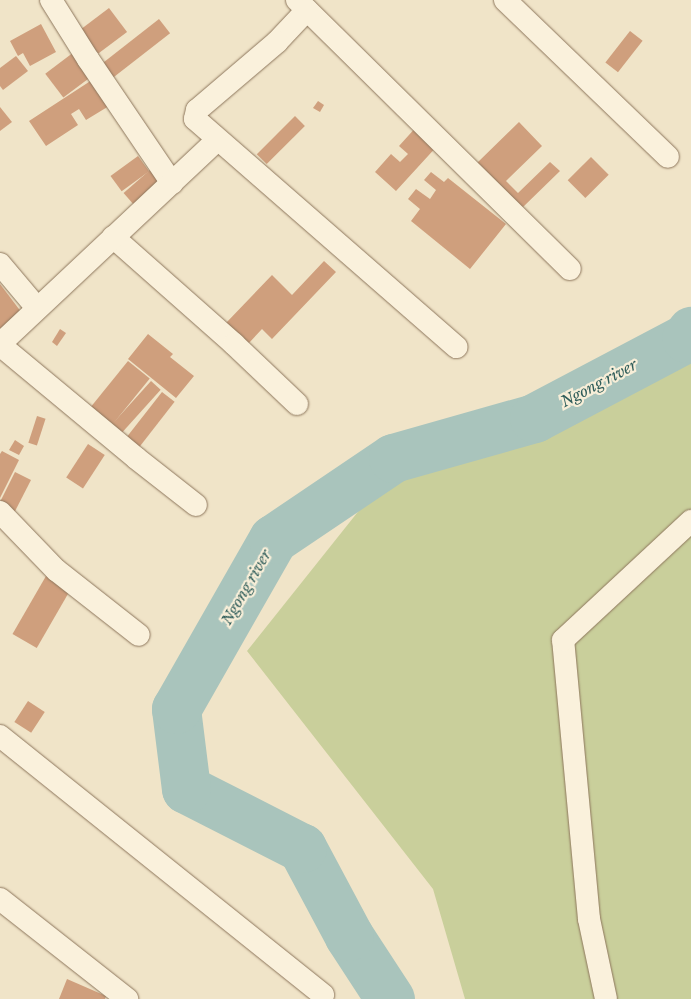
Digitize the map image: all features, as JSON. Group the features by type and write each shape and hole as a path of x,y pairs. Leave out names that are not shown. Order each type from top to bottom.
{"street":[{"path":"51,0 88,59 172,183"},
{"path":"506,0 668,157"},
{"path":"456,347 195,119 197,110 277,42 302,5 570,269"},
{"path":"196,505 128,452 0,345 37,308 218,140"},
{"path":"114,237 234,344 297,404"},
{"path":"0,264 37,308"},
{"path":"0,512 56,570 139,635"},
{"path":"606,999 589,919 563,640 691,521"},
{"path":"0,736 323,994"},
{"path":"0,899 127,999"}],"green space":[{"path":"691,354 691,999 465,999 433,889 247,651 408,449"}],"building":[{"path":"109,8 127,32 98,54 80,30"},
{"path":"159,19 170,33 109,81 98,66"},
{"path":"41,24 56,52 30,66 23,53 18,56 10,41"},
{"path":"630,31 643,41 618,72 605,63"},
{"path":"74,52 92,76 63,98 45,74"},
{"path":"16,56 28,71 3,90 0,86 0,68"},
{"path":"92,80 109,106 86,120 79,109 71,114 78,125 46,146 29,121"},
{"path":"318,101 324,105 320,112 313,108"},
{"path":"0,107 12,122 0,131"},
{"path":"295,116 305,126 267,164 257,154"},
{"path":"519,122 542,146 506,181 518,193 550,162 560,171 522,208 477,163"},
{"path":"418,125 439,144 396,191 375,172 391,154 400,162 408,154 399,146"},
{"path":"138,156 149,171 122,191 110,176"},
{"path":"591,157 609,175 585,198 568,180"},
{"path":"150,170 163,185 137,208 124,193"},
{"path":"431,172 444,182 448,178 506,224 470,269 411,221 420,209 408,199 416,189 430,199 436,190 424,180"},
{"path":"324,261 336,272 272,339 262,329 248,344 226,323 272,275 292,295"},
{"path":"0,284 22,313 0,329"},
{"path":"60,329 66,333 57,346 52,342"},
{"path":"148,334 173,354 170,357 194,376 176,398 128,359"},
{"path":"128,361 150,379 109,428 88,411"},
{"path":"151,381 161,390 119,437 109,428"},
{"path":"162,392 175,402 137,450 124,440"},
{"path":"37,416 46,419 37,445 28,443"},
{"path":"15,440 24,446 19,455 9,450"},
{"path":"88,444 105,455 83,488 66,478"},
{"path":"2,451 19,460 0,498 0,454"},
{"path":"15,472 31,480 10,521 0,502"},
{"path":"46,576 70,590 37,648 12,634"},
{"path":"28,701 45,712 31,733 14,722"},
{"path":"67,979 106,996 105,999 59,999"}],"waterway":[{"name":"Ngong river","path":"390,999 349,936 302,848 186,789 176,709 273,539 393,458 534,418 686,338 691,331"}]}
